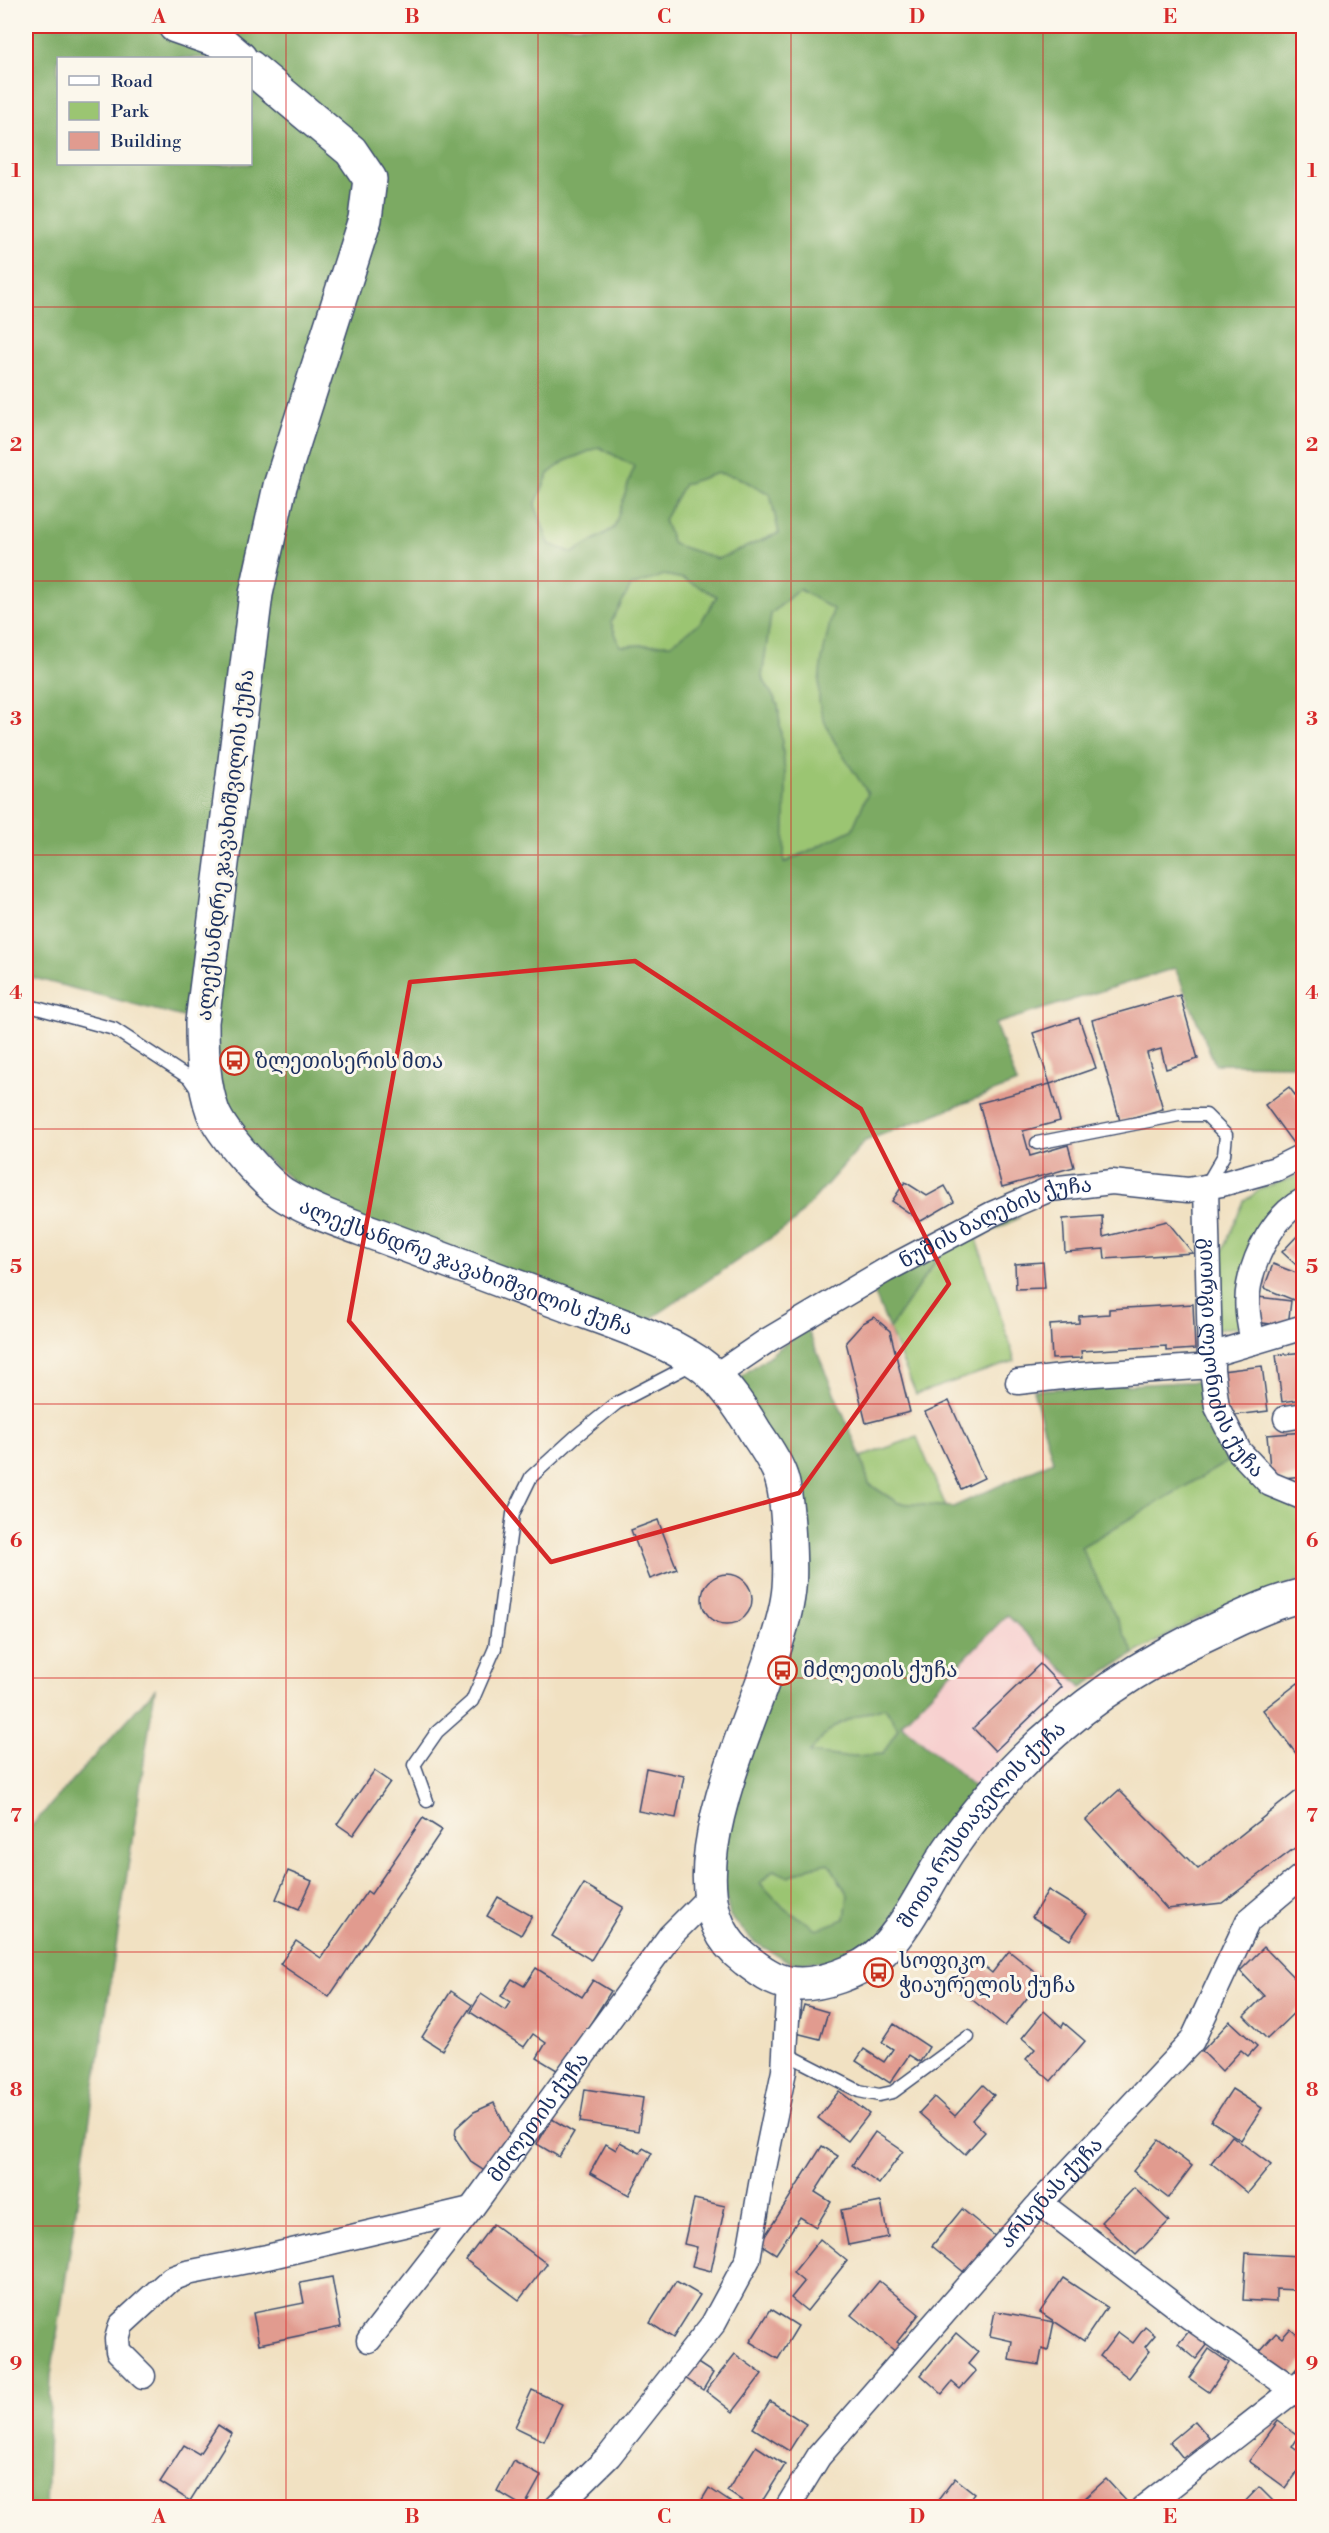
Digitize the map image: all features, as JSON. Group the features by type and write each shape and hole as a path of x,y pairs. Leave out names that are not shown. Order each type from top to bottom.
{"main road":[{"path":"176,26 221,42 239,57"},
{"name":"ალექსანდრე ჯავახიშვილის ქუჩა","path":"252,69 351,151 370,179 365,219 351,269 280,486 256,594 202,1022 202,1065 214,1116 250,1163 284,1195 341,1221 635,1330 706,1368"},
{"name":"შოთა რუსთაველის ქუჩა","path":"706,1368 754,1428 782,1478 787,1528 789,1589 778,1639 733,1763 714,1833 709,1875 712,1912 730,1948 761,1972 789,1984 831,1981 878,1956 906,1923 949,1851 1006,1776 1080,1709 1171,1649 1278,1600 1304,1595"}],"street":[{"name":"ნუშის ბაღების ქუჩა","path":"706,1368 768,1340 886,1270 992,1214 1050,1189 1112,1182 1188,1190 1276,1169 1304,1155"},
{"name":"გიორგი ლეონიძის ქუჩა","path":"1206,1187 1211,1360 1217,1407 1239,1451 1270,1484 1304,1498"},
{"path":"1253,1342 1247,1317 1248,1286 1259,1252 1289,1208 1304,1200"},
{"path":"1018,1382 1211,1360 1253,1342 1304,1327"},
{"name":"არსენას ქუჩა","path":"787,2508 819,2456 1040,2203 1192,2041 1248,1921 1304,1874"},
{"name":"მძლეთის ქუჩა","path":"369,2340 471,2209 670,1936 711,1896"},
{"path":"556,2508 609,2456 713,2324 748,2259 762,2173 784,2071 789,1984"},
{"path":"1040,2203 1191,2318 1300,2389 1152,2505"},
{"path":"143,2376 118,2351 117,2339 121,2325 171,2279 187,2273 267,2257 471,2209"}],"lane":[{"path":"26,1005 114,1029 189,1078 214,1116"},
{"path":"1037,1143 1179,1115 1206,1115 1226,1134 1224,1155 1206,1187"},
{"path":"427,1801 414,1765 437,1732 472,1701 495,1648 513,1514 531,1478 574,1437 617,1403 706,1368"},
{"path":"785,2054 859,2091 879,2095 893,2092 968,2037"}],"highlighted area":[{"path":"635,961 861,1109 949,1284 799,1493 551,1562 349,1321 410,982"}],"shaded area":[{"path":"1007,1615 1082,1687 1001,1755 976,1788 901,1725"}],"green space":[{"path":"26,26 1303,26 1303,1065 1215,1064 1175,968 995,1024 1017,1083 865,1141 793,1223 643,1324 341,1221 214,1116 202,1022 26,976","holes":["599,447 634,466 614,528 573,553 549,544 535,505 549,473 565,461","718,473 737,477 770,494 779,533 718,559 673,544 664,520 684,484","664,575 684,579 717,596 701,622 671,644 620,646 611,622 631,586","799,589 833,609 819,678 821,711 831,735 868,793 852,830 784,863 786,784 778,705 762,677 771,614"]},
{"path":"599,447 635,466 614,528 573,553 549,544 535,505 549,473 565,461"},
{"path":"718,473 737,477 770,494 779,533 718,559 673,544 664,520 684,484"},
{"path":"664,575 684,579 717,596 701,622 672,644 620,646 611,622 631,586"},
{"path":"799,589 833,609 824,654 832,737 868,793 852,830 783,863 786,784 778,705 762,677 771,614"},
{"path":"1303,1171 1303,1197 1284,1207 1241,1326 1215,1330 1217,1264 1244,1201 1264,1187 1293,1178"},
{"path":"1020,1217 977,1239 1015,1361 916,1394 889,1329 946,1246 997,1221"},
{"path":"946,1246 889,1329 871,1285"},
{"path":"807,1328 861,1457 869,1484 898,1503 953,1507 1053,1461 1033,1390 1203,1381 1234,1458 1081,1547 1134,1654 1082,1687 1007,1615 901,1724 976,1788 927,1854 886,1931 856,1951 827,1961 791,1963 754,1942 730,1916 721,1877 727,1822 805,1554 732,1383","holes":["885,1707 898,1728 883,1754 844,1757 810,1753 826,1734 842,1722","829,1863 848,1895 845,1919 817,1929 785,1909 760,1883 774,1870 789,1877 810,1867"]},
{"path":"917,1437 946,1507 898,1503 869,1484 861,1457"},
{"path":"1234,1458 1300,1506 1304,1532 1303,1579 1199,1618 1134,1654 1081,1547"},
{"path":"155,1689 51,2375 46,2507 26,2507 26,1832"},
{"path":"885,1707 898,1728 883,1754 844,1757 809,1753 828,1730 855,1716"},
{"path":"829,1863 848,1895 845,1919 817,1930 785,1909 760,1883 774,1870 789,1876 810,1867"}],"building":[{"path":"1180,995 1198,1059 1166,1069 1161,1049 1147,1053 1163,1109 1120,1121 1092,1020"},
{"path":"1079,1018 1096,1068 1050,1084 1033,1033"},
{"path":"1050,1084 1060,1121 1023,1131 1030,1156 1068,1145 1074,1167 1002,1187 979,1103"},
{"path":"1289,1087 1304,1107 1304,1140 1295,1146 1265,1105"},
{"path":"905,1182 927,1196 945,1186 954,1202 921,1221 892,1201"},
{"path":"1102,1216 1103,1237 1167,1221 1193,1253 1105,1259 1104,1249 1065,1252 1063,1219"},
{"path":"1298,1235 1304,1240 1304,1272 1282,1252"},
{"path":"1043,1262 1045,1288 1016,1289 1015,1264"},
{"path":"1273,1264 1304,1276 1296,1301 1264,1288"},
{"path":"1258,1297 1291,1301 1288,1326 1255,1322"},
{"path":"1193,1304 1195,1349 1166,1351 1166,1346 1081,1351 1082,1358 1052,1359 1050,1325 1079,1323 1079,1316 1109,1314 1109,1309"},
{"path":"874,1317 890,1331 910,1412 866,1423 846,1342 863,1323"},
{"path":"1304,1352 1304,1399 1282,1402 1276,1355"},
{"path":"1262,1366 1268,1411 1228,1416 1222,1371"},
{"path":"949,1401 984,1478 961,1489 925,1412"},
{"path":"1304,1432 1304,1476 1271,1479 1267,1435"},
{"path":"658,1520 677,1569 650,1579 631,1530"},
{"path":"722,1574 732,1574 745,1581 752,1594 752,1604 745,1617 732,1624 722,1624 713,1620 706,1613 702,1604 702,1594 706,1585 713,1578"},
{"path":"1040,1664 1062,1687 995,1751 973,1728"},
{"path":"1298,1683 1304,1690 1304,1764 1263,1710"},
{"path":"646,1768 684,1776 676,1818 638,1811"},
{"path":"374,1771 390,1782 353,1835 337,1824"},
{"path":"1304,1785 1304,1841 1222,1903 1167,1909 1086,1820 1119,1790 1198,1869"},
{"path":"423,1818 442,1830 329,1997 280,1964 296,1941 321,1958 367,1891 371,1894"},
{"path":"288,1871 312,1881 299,1909 276,1899"},
{"path":"584,1884 623,1907 591,1960 552,1936"},
{"path":"1048,1890 1087,1914 1070,1940 1032,1917"},
{"path":"498,1897 532,1916 521,1935 487,1916"},
{"path":"1264,1947 1304,1988 1304,2003 1267,2039 1244,2016 1264,1996 1240,1971"},
{"path":"1009,1951 1043,1978 1005,2026 955,1986 976,1960 992,1973"},
{"path":"536,1968 582,1997 593,1980 611,1991 560,2072 537,2058 546,2043 533,2034 524,2047 470,2012 481,1994 505,2010 510,2002 501,1996 512,1979 524,1986"},
{"path":"451,1991 472,2005 442,2050 422,2037"},
{"path":"804,2005 828,2012 820,2039 796,2033"},
{"path":"1044,2011 1062,2027 1064,2023 1085,2041 1051,2081 1026,2059 1035,2049 1022,2038"},
{"path":"1230,2021 1257,2046 1248,2056 1241,2050 1222,2071 1202,2051"},
{"path":"894,2024 929,2047 920,2062 909,2055 890,2083 856,2061 864,2049 884,2062 893,2049 882,2042"},
{"path":"983,2085 994,2095 972,2120 985,2132 965,2154 919,2113 934,2097 955,2116"},
{"path":"585,2089 643,2098 638,2131 580,2122"},
{"path":"1232,2089 1262,2108 1241,2140 1211,2121"},
{"path":"839,2091 869,2114 848,2141 818,2118"},
{"path":"494,2103 512,2140 489,2174 472,2163 455,2138 456,2128 474,2112"},
{"path":"552,2119 574,2132 559,2157 537,2144"},
{"path":"875,2132 903,2151 879,2184 852,2165"},
{"path":"1232,2136 1271,2165 1248,2193 1211,2163"},
{"path":"1158,2140 1192,2166 1168,2198 1133,2171"},
{"path":"620,2142 640,2153 643,2148 652,2153 629,2195 590,2173 606,2144 616,2150"},
{"path":"822,2146 838,2156 815,2192 831,2202 816,2227 800,2217 776,2254 760,2244"},
{"path":"1134,2188 1169,2221 1136,2255 1101,2222"},
{"path":"694,2199 725,2206 711,2271 692,2266 697,2247 684,2244"},
{"path":"881,2202 888,2237 848,2245 841,2210"},
{"path":"962,2209 996,2237 966,2274 932,2246"},
{"path":"493,2224 547,2264 519,2300 466,2260"},
{"path":"820,2239 847,2261 807,2311 791,2298 804,2282 793,2273"},
{"path":"1246,2253 1299,2256 1297,2290 1276,2289 1276,2302 1243,2300"},
{"path":"332,2277 341,2327 259,2344 253,2313 304,2303 300,2283"},
{"path":"1063,2278 1107,2307 1084,2341 1040,2312"},
{"path":"676,2281 700,2295 673,2338 650,2323"},
{"path":"879,2281 919,2314 897,2342 901,2345 896,2352 851,2315"},
{"path":"771,2309 798,2326 778,2359 750,2342"},
{"path":"995,2311 1054,2322 1048,2351 1042,2349 1039,2365 1009,2360 1012,2341 990,2336"},
{"path":"1145,2327 1155,2335 1145,2347 1150,2351 1129,2378 1100,2356 1118,2332 1133,2343"},
{"path":"1191,2329 1208,2344 1196,2359 1178,2344"},
{"path":"1290,2329 1304,2340 1304,2360 1289,2377 1259,2352 1276,2333 1282,2338"},
{"path":"956,2333 978,2352 968,2364 976,2371 960,2389 952,2382 942,2394 921,2375"},
{"path":"1209,2349 1229,2363 1209,2392 1189,2378"},
{"path":"735,2354 762,2374 733,2412 706,2391"},
{"path":"693,2360 713,2373 703,2390 682,2376"},
{"path":"532,2390 562,2404 544,2441 515,2427"},
{"path":"770,2401 806,2424 789,2451 753,2428"},
{"path":"1195,2421 1209,2438 1183,2458 1170,2442"},
{"path":"1278,2421 1299,2436 1292,2447 1304,2455 1304,2463 1286,2488 1249,2461"},
{"path":"218,2425 232,2434 190,2501 160,2482 184,2445 199,2454"},
{"path":"756,2446 785,2465 758,2508 753,2508 727,2491"},
{"path":"513,2461 541,2476 524,2507 497,2491"},
{"path":"955,2478 974,2493 963,2508 932,2508"},
{"path":"1106,2479 1130,2505 1128,2508 1074,2508"},
{"path":"1259,2487 1280,2508 1239,2508"},
{"path":"709,2488 739,2508 697,2508"}],"place":[{"name":"ზლეთისერის მთა","path":"234,1061"},
{"name":"მძლეთის ქუჩა","path":"782,1670"},
{"name":"სოფიკო ჭიაურელის ქუჩა","path":"878,1973"}]}
